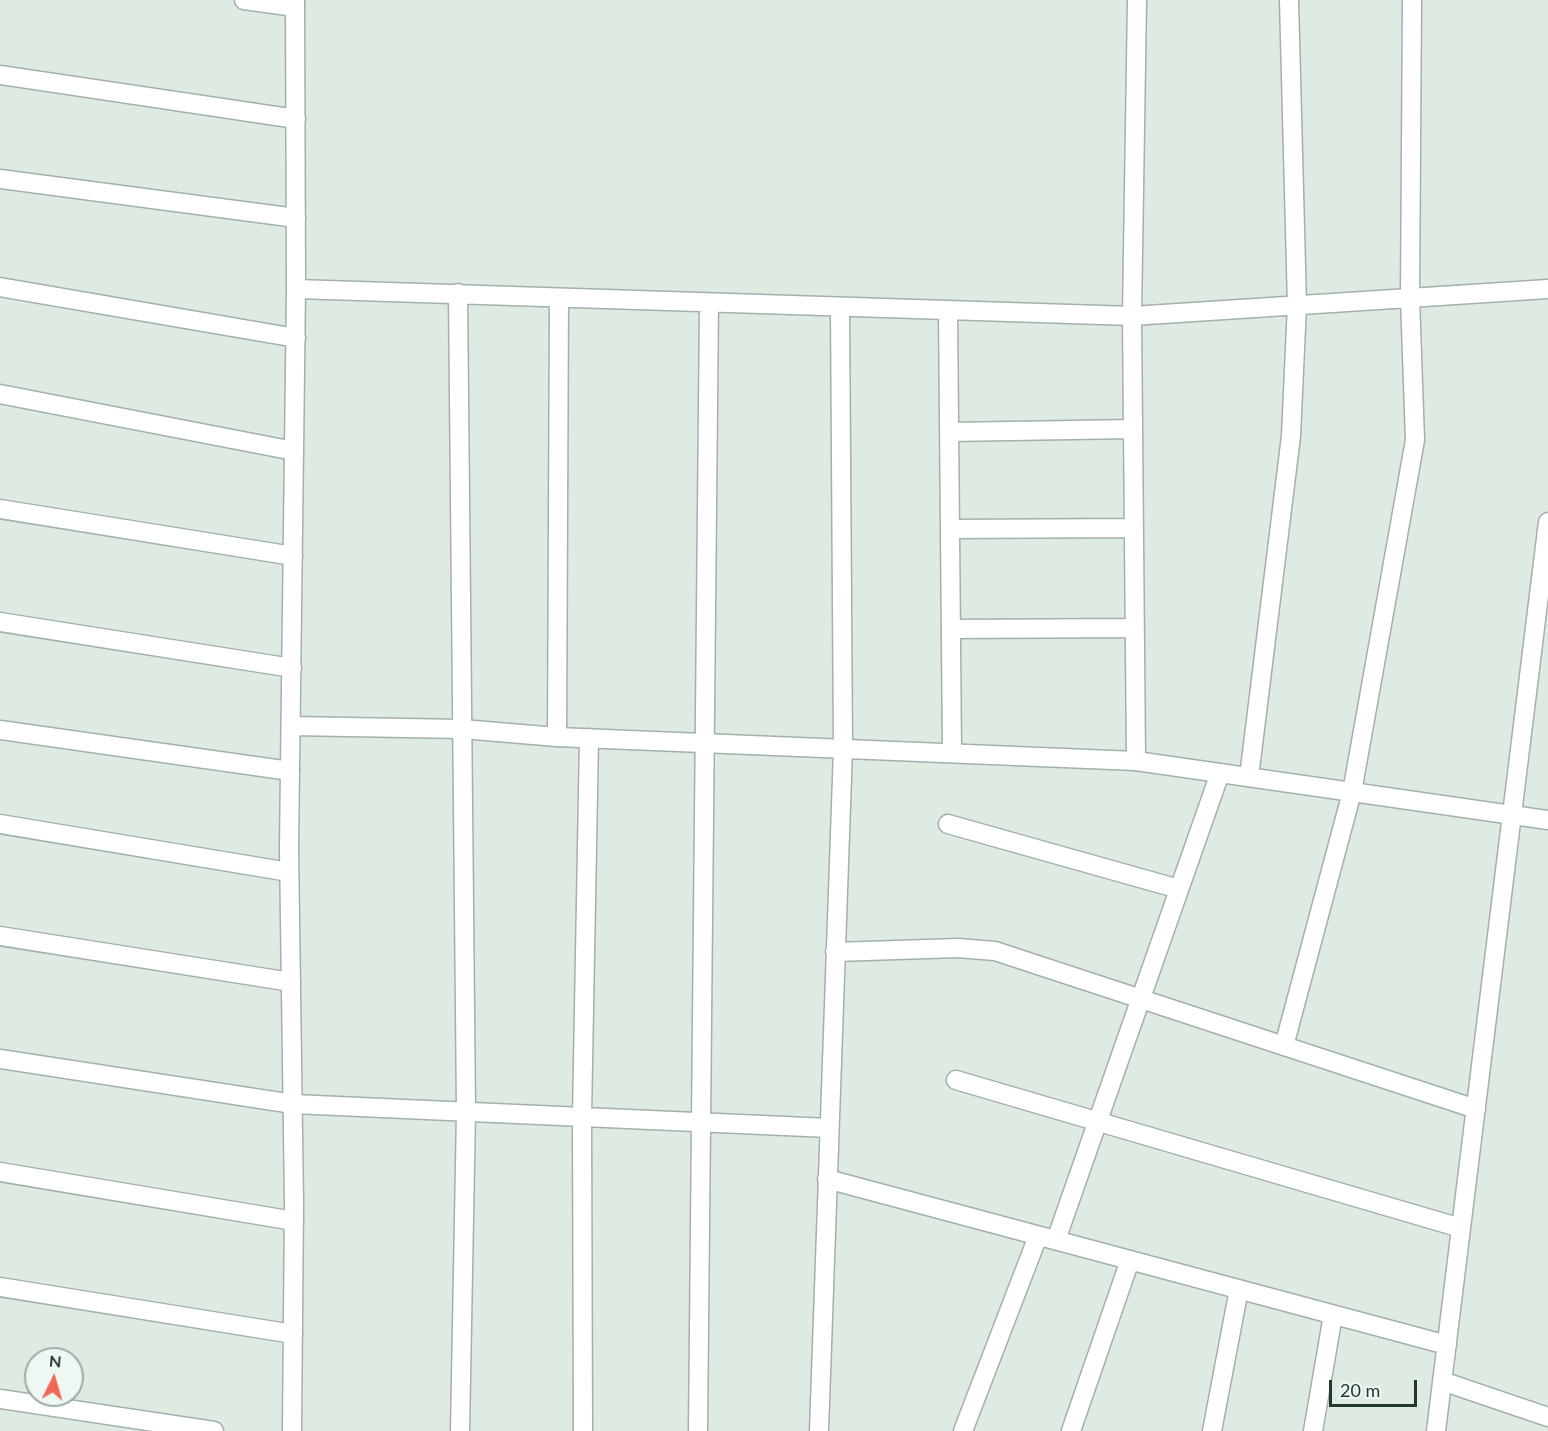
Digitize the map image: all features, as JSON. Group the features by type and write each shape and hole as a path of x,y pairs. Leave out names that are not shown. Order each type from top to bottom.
{"street":[{"path":"244,0 295,4 296,338 290,771 294,1221 292,1431"},
{"path":"1136,761 1132,316 1137,0"},
{"path":"1249,777 1290,436 1297,305 1289,0"},
{"path":"1284,1046 1352,792 1415,440 1410,298 1412,0"},
{"path":"0,75 296,119"},
{"path":"0,179 296,218"},
{"path":"0,287 296,338"},
{"path":"296,289 1132,316 1548,288"},
{"path":"458,293 466,1112 460,1431"},
{"path":"557,737 558,298"},
{"path":"698,1431 703,1122 709,303"},
{"path":"819,1431 843,749 840,307"},
{"path":"948,310 952,753"},
{"path":"0,394 294,451"},
{"path":"949,432 1133,429"},
{"path":"0,509 293,556"},
{"path":"1436,1431 1548,522"},
{"path":"950,529 1134,528"},
{"path":"0,622 292,668"},
{"path":"951,629 1135,628"},
{"path":"291,726 462,729 557,737 1136,761 1548,820"},
{"path":"0,730 290,771"},
{"path":"583,1431 582,1117 589,738"},
{"path":"963,1431 1097,1122 1220,773"},
{"path":"0,824 290,872"},
{"path":"948,824 1179,889"},
{"path":"0,936 291,982"},
{"path":"836,952 958,948 995,951 1476,1109"},
{"path":"0,1059 293,1104 829,1128"},
{"path":"956,1080 1461,1228"},
{"path":"0,1172 294,1221"},
{"path":"827,1179 1447,1345"},
{"path":"1071,1431 1130,1260"},
{"path":"0,1287 293,1334"},
{"path":"1212,1431 1239,1289"},
{"path":"1314,1431 1333,1315"},
{"path":"1442,1381 1548,1417"},
{"path":"0,1399 214,1431"}]}
